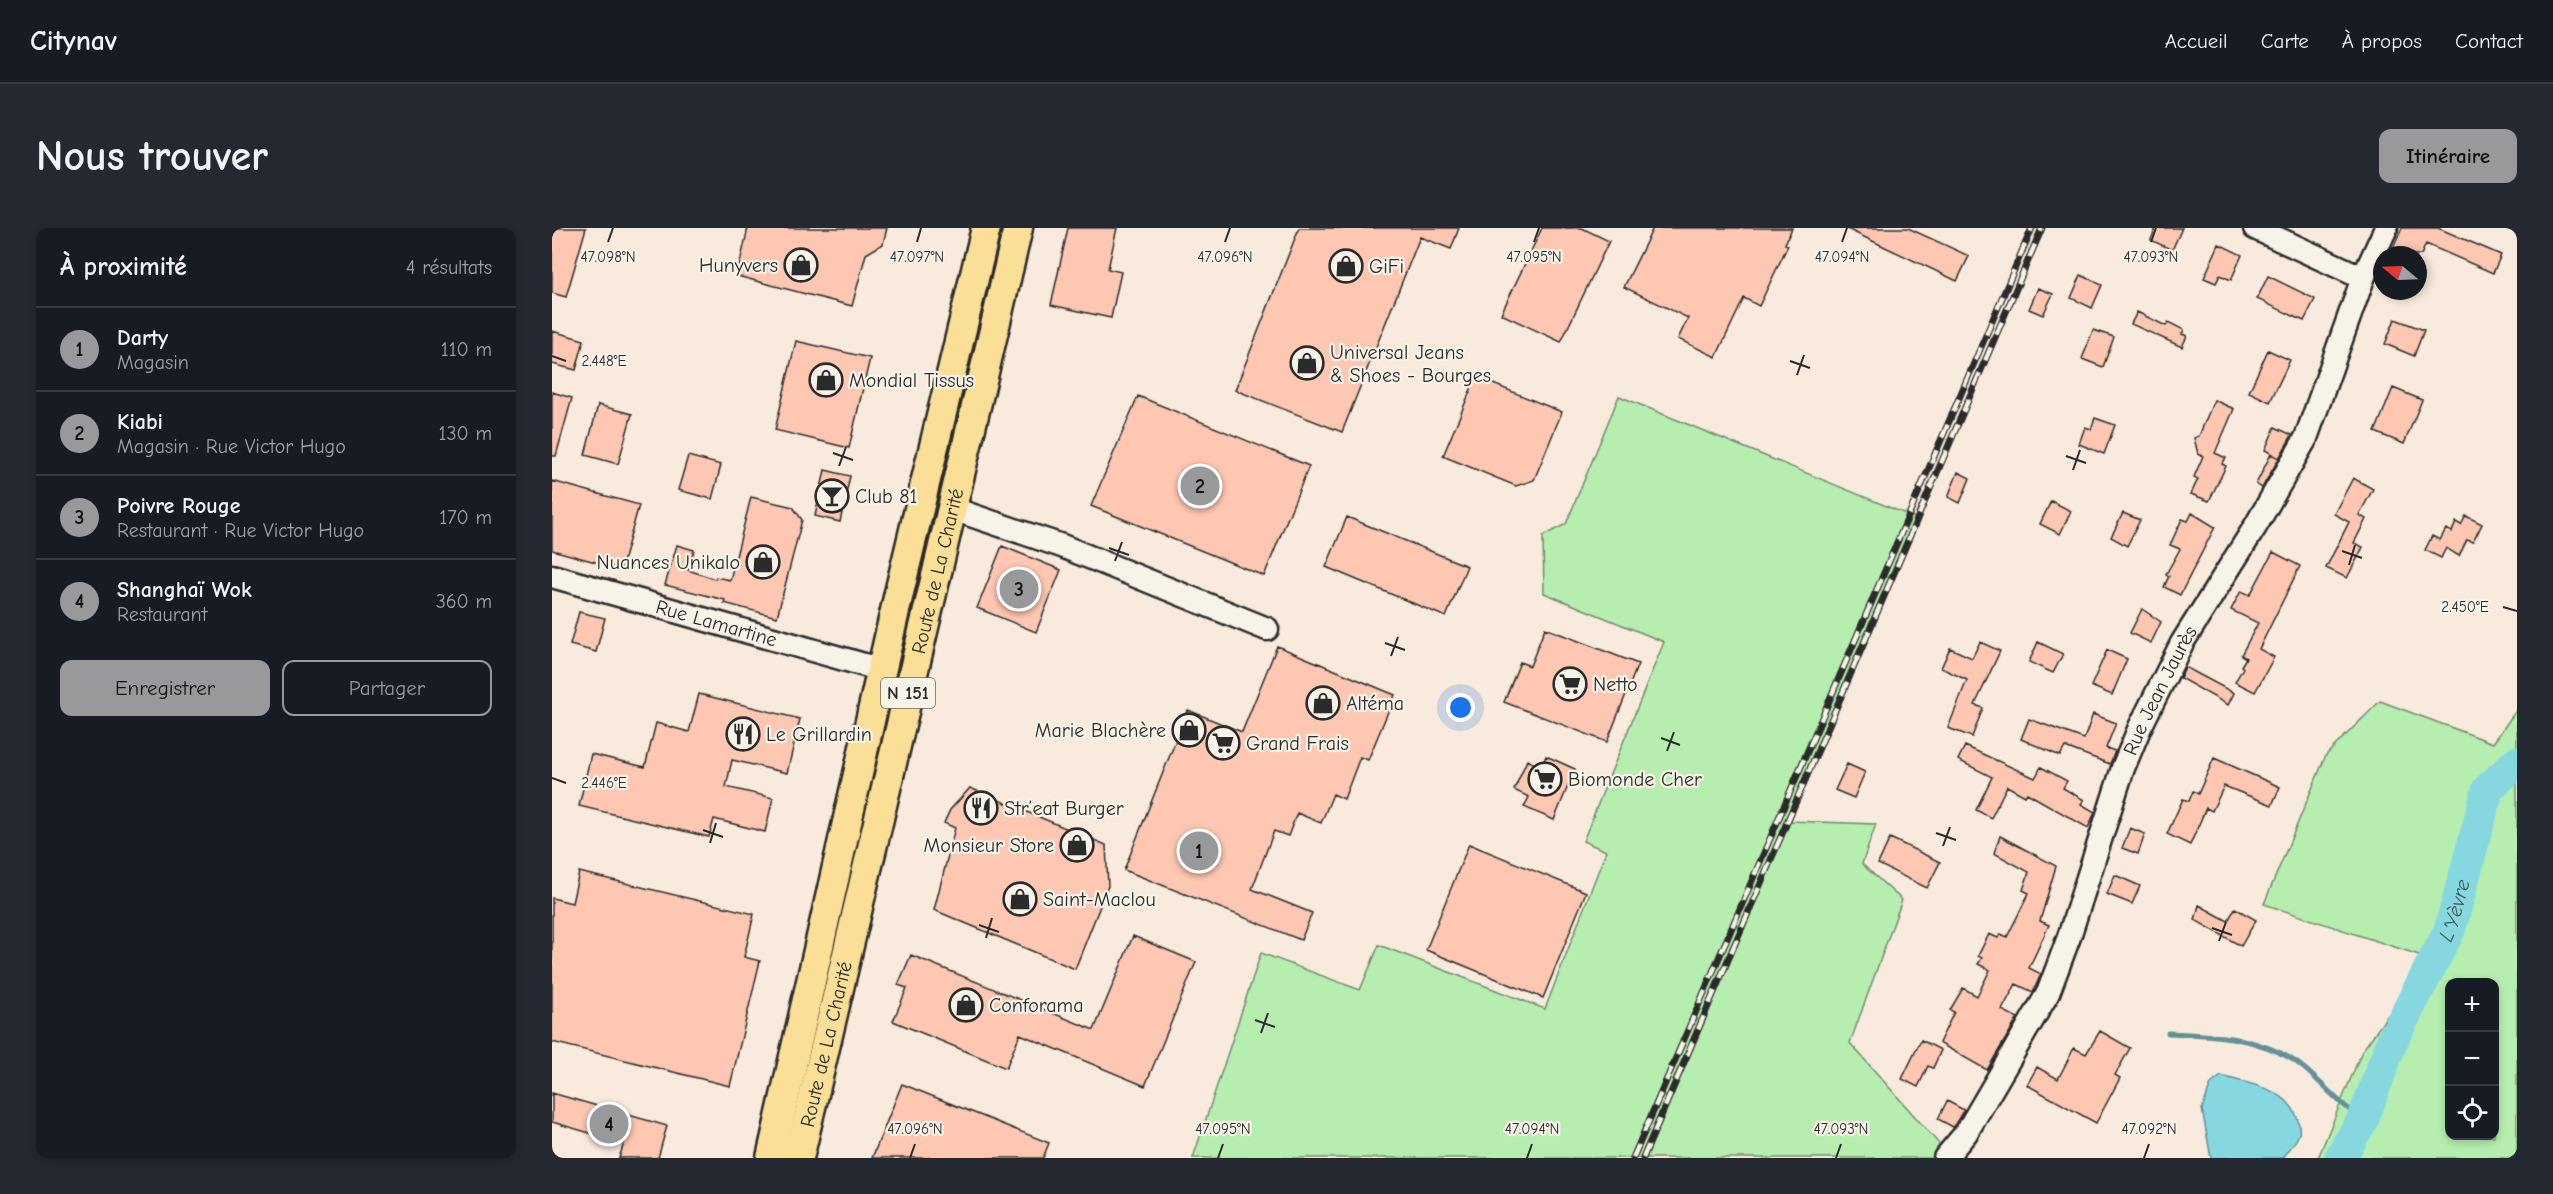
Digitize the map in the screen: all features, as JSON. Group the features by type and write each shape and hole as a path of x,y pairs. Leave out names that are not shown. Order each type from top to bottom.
{"main road":[{"name":"Route de La Charité","path":"771,1158 986,228"},
{"name":"Route de La Charité","path":"799,1158 859,911 950,508 1018,228"}],"street":[{"path":"2255,228 2364,278"},
{"name":"Rue Jean Jaurès","path":"1945,1158 1966,1133 2048,993 2069,937 2123,768 2140,727 2182,644 2255,527 2306,438 2364,278 2386,228"},
{"path":"950,508 1062,546 1267,629"},
{"name":"Rue Lamartine","path":"552,576 882,670"}],"green space":[{"path":"1619,396 1918,519 1788,821 1876,824 1862,864 1902,900 1850,1043 1948,1154 1945,1158 1193,1158 1261,953 1360,990 1379,945 1545,1009 1606,851 1583,841 1664,642 1544,593 1543,536 1566,524"},
{"path":"2380,701 2493,743 2517,709 2517,1158 2318,1158 2362,1051 2411,983 2422,956 2264,904 2326,755"}],"water":[{"path":"2221,1076 2267,1089 2277,1094 2293,1109 2298,1120 2299,1134 2283,1158 2211,1158 2202,1109 2211,1084"}],"building":[{"path":"552,228 586,228 566,297 552,293"},
{"name":"Hunyvers","path":"748,228 887,228 883,244 866,254 852,306 737,276"},
{"path":"1068,228 1117,228 1108,269 1121,272 1111,318 1051,305"},
{"path":"1299,228 1459,228 1451,249 1420,237 1342,432 1235,390"},
{"path":"1542,228 1582,228 1609,241 1561,342 1501,314"},
{"path":"1653,228 1792,228 1785,244 1788,245 1759,306 1744,298 1716,357 1678,339 1688,318 1624,287"},
{"path":"1845,228 1908,228 1969,256 1957,281"},
{"path":"2156,228 2182,228 2172,250 2151,240"},
{"path":"2402,228 2438,228 2501,255 2493,273 2426,244 2425,246 2394,246"},
{"path":"2219,244 2242,255 2231,280 2220,275 2216,283 2204,278"},
{"path":"2081,275 2102,285 2092,308 2071,298"},
{"path":"2268,276 2315,299 2304,321 2257,299"},
{"path":"2038,288 2053,294 2043,315 2029,309"},
{"path":"2137,312 2166,326 2168,322 2184,330 2182,334 2187,336 2182,347 2131,324"},
{"path":"2395,319 2424,330 2414,356 2385,344"},
{"path":"2093,330 2114,337 2103,367 2082,359"},
{"path":"552,331 584,340 576,370 552,364"},
{"name":"Mondial Tissus","path":"796,341 870,358 849,448 775,430"},
{"path":"2268,350 2290,360 2270,402 2249,392"},
{"path":"1476,377 1562,412 1534,480 1516,486 1443,456"},
{"path":"2393,388 2422,400 2404,444 2375,432"},
{"path":"552,392 572,398 556,456 552,456"},
{"path":"1138,396 1309,466 1264,576 1091,506"},
{"path":"2214,400 2234,409 2215,453 2226,458 2222,464 2226,466 2209,501 2191,494 2198,479 2194,477 2203,456 2198,454 2194,438 2199,436"},
{"path":"598,405 632,414 618,464 585,455"},
{"path":"2095,418 2115,425 2104,454 2079,444 2085,427 2091,429"},
{"path":"2275,427 2292,435 2279,458 2265,450"},
{"path":"2271,454 2279,458 2262,488 2256,484"},
{"path":"688,456 721,465 712,499 678,490"},
{"name":"Club 81","path":"825,470 850,476 840,522 815,516"},
{"path":"1958,472 1970,478 1960,503 1948,497"},
{"path":"2353,478 2373,489 2359,515 2366,519 2354,543 2363,547 2347,578 2326,568 2349,522 2334,514"},
{"path":"552,481 639,505 621,569 552,550"},
{"name":"Nuances Unikalo","path":"751,497 793,507 802,520 777,617 724,603 725,600 665,585 677,545 694,550 688,570 715,579 716,577 730,580"},
{"path":"2051,501 2071,511 2060,534 2040,524"},
{"path":"2123,513 2140,520 2127,546 2111,537"},
{"path":"2192,513 2215,527 2180,595 2164,587 2169,576 2166,574 2180,549 2170,545 2182,519 2188,521"},
{"path":"2466,516 2482,524 2473,542 2467,540 2459,556 2446,548 2441,558 2425,550 2432,536 2440,540 2446,529 2452,532 2456,522 2461,525"},
{"path":"1347,517 1467,566 1446,617 1326,567"},
{"path":"1002,546 1061,570 1036,632 977,608"},
{"path":"2273,552 2300,566 2259,649 2274,657 2255,692 2235,682 2246,658 2241,655 2258,623 2231,610 2241,591 2250,595"},
{"path":"2142,609 2161,622 2151,643 2130,633"},
{"path":"579,612 605,618 596,652 570,645"},
{"name":"Netto","path":"1545,628 1638,664 1607,742 1504,702 1520,662 1530,666"},
{"path":"1980,642 2000,651 1975,705 1983,708 1972,737 1948,728 1967,680 1941,668 1950,648 1972,658"},
{"path":"2038,642 2063,654 2053,673 2029,662"},
{"path":"1277,646 1395,695 1368,760 1360,757 1344,799 1333,794 1321,823 1297,813 1288,836 1274,831 1252,889 1312,913 1301,940 1124,870 1188,710 1242,732"},
{"path":"2107,650 2127,659 2112,695 2091,686"},
{"path":"2185,667 2234,693 2228,705 2180,678"},
{"path":"699,694 800,719 787,773 732,760 726,787 773,798 765,832 714,819 709,837 579,806 591,754 645,767 656,723 689,732"},
{"path":"2093,714 2116,723 2106,748 2115,751 2110,764 2065,747 2060,756 2021,739 2029,719 2084,739"},
{"path":"1965,746 2035,778 2041,767 2067,781 2063,788 2084,800 2081,804 2095,812 2088,828 2027,793 2025,796 2007,786 1991,818 1976,810 1992,777 1958,760"},
{"name":"Biomonde Cher","path":"1546,756 1575,769 1554,820 1524,807 1529,797 1514,790 1527,760 1541,767"},
{"path":"2214,758 2280,787 2272,805 2224,786 2212,811 2206,808 2190,845 2167,834 2183,799 2189,801 2193,791 2198,794"},
{"path":"1847,764 1865,772 1854,798 1835,790"},
{"path":"970,788 1106,845 1108,886 1075,969 934,910 955,828 944,823 950,810"},
{"path":"2130,828 2145,834 2138,854 2122,848"},
{"path":"2000,836 2056,866 2040,921 2049,925 2029,968 2041,974 2033,992 2016,984 2002,1010 2018,1018 1987,1070 1939,1043 1954,1012 1950,1010 1963,988 1977,996 1990,970 1978,964 1982,958 1978,956 1989,934 1998,938 2001,934 2007,937 2029,893 2023,890 2029,872 1994,853"},
{"path":"1890,838 1940,862 1927,888 1878,864"},
{"path":"1469,844 1586,892 1543,998 1426,950"},
{"path":"579,872 754,914 744,957 760,961 730,1086 552,1042 552,898 572,903"},
{"path":"2115,875 2140,886 2132,904 2107,894"},
{"path":"2199,905 2228,921 2235,908 2256,920 2241,946 2195,920"},
{"path":"1133,936 1196,962 1145,1086 1020,1034 1006,1068 893,1021 907,988 898,985 911,955 1094,1030"},
{"path":"2100,1031 2130,1048 2115,1075 2120,1078 2096,1123 2027,1085 2037,1067 2058,1079 2074,1048 2086,1054"},
{"path":"1921,1040 1941,1050 1933,1068 1928,1066 1918,1087 1902,1079"},
{"path":"902,1084 1049,1143 1043,1158 872,1158"},
{"path":"552,1093 667,1126 658,1158 619,1158 624,1143 552,1122"},
{"path":"1947,1101 1964,1110 1953,1127 1938,1119"}],"waterway":[{"name":"L'Yèvre","path":"2340,1158 2363,1119 2392,1041 2450,929 2488,789 2517,762"},
{"path":"2168,1033 2234,1038 2281,1053 2305,1069 2345,1106 2363,1119"}],"railway":[{"path":"1633,1158 2032,228"},
{"path":"1643,1158 2042,228"}],"place":[{"name":"Hunyvers","path":"801,265"},
{"name":"GiFi","path":"1346,266"},
{"name":"Universal Jeans & Shoes - Bourges","path":"1307,363"},
{"name":"Mondial Tissus","path":"826,380"},
{"name":"Kiabi","path":"1200,486"},
{"name":"Club 81","path":"832,496"},
{"name":"Nuances Unikalo","path":"763,562"},
{"name":"Poivre Rouge","path":"1019,589"},
{"name":"Netto","path":"1570,684"},
{"name":"Altéma","path":"1323,703"},
{"name":"Marie Blachère","path":"1189,730"},
{"name":"Le Grillardin","path":"743,734"},
{"name":"Grand Frais","path":"1223,743"},
{"name":"Biomonde Cher","path":"1545,779"},
{"name":"Str’eat Burger","path":"981,808"},
{"name":"Monsieur Store","path":"1077,845"},
{"name":"Darty","path":"1199,851"},
{"name":"Saint-Maclou","path":"1020,899"},
{"name":"Conforama","path":"966,1005"},
{"name":"Shanghaï Wok","path":"609,1124"}]}
